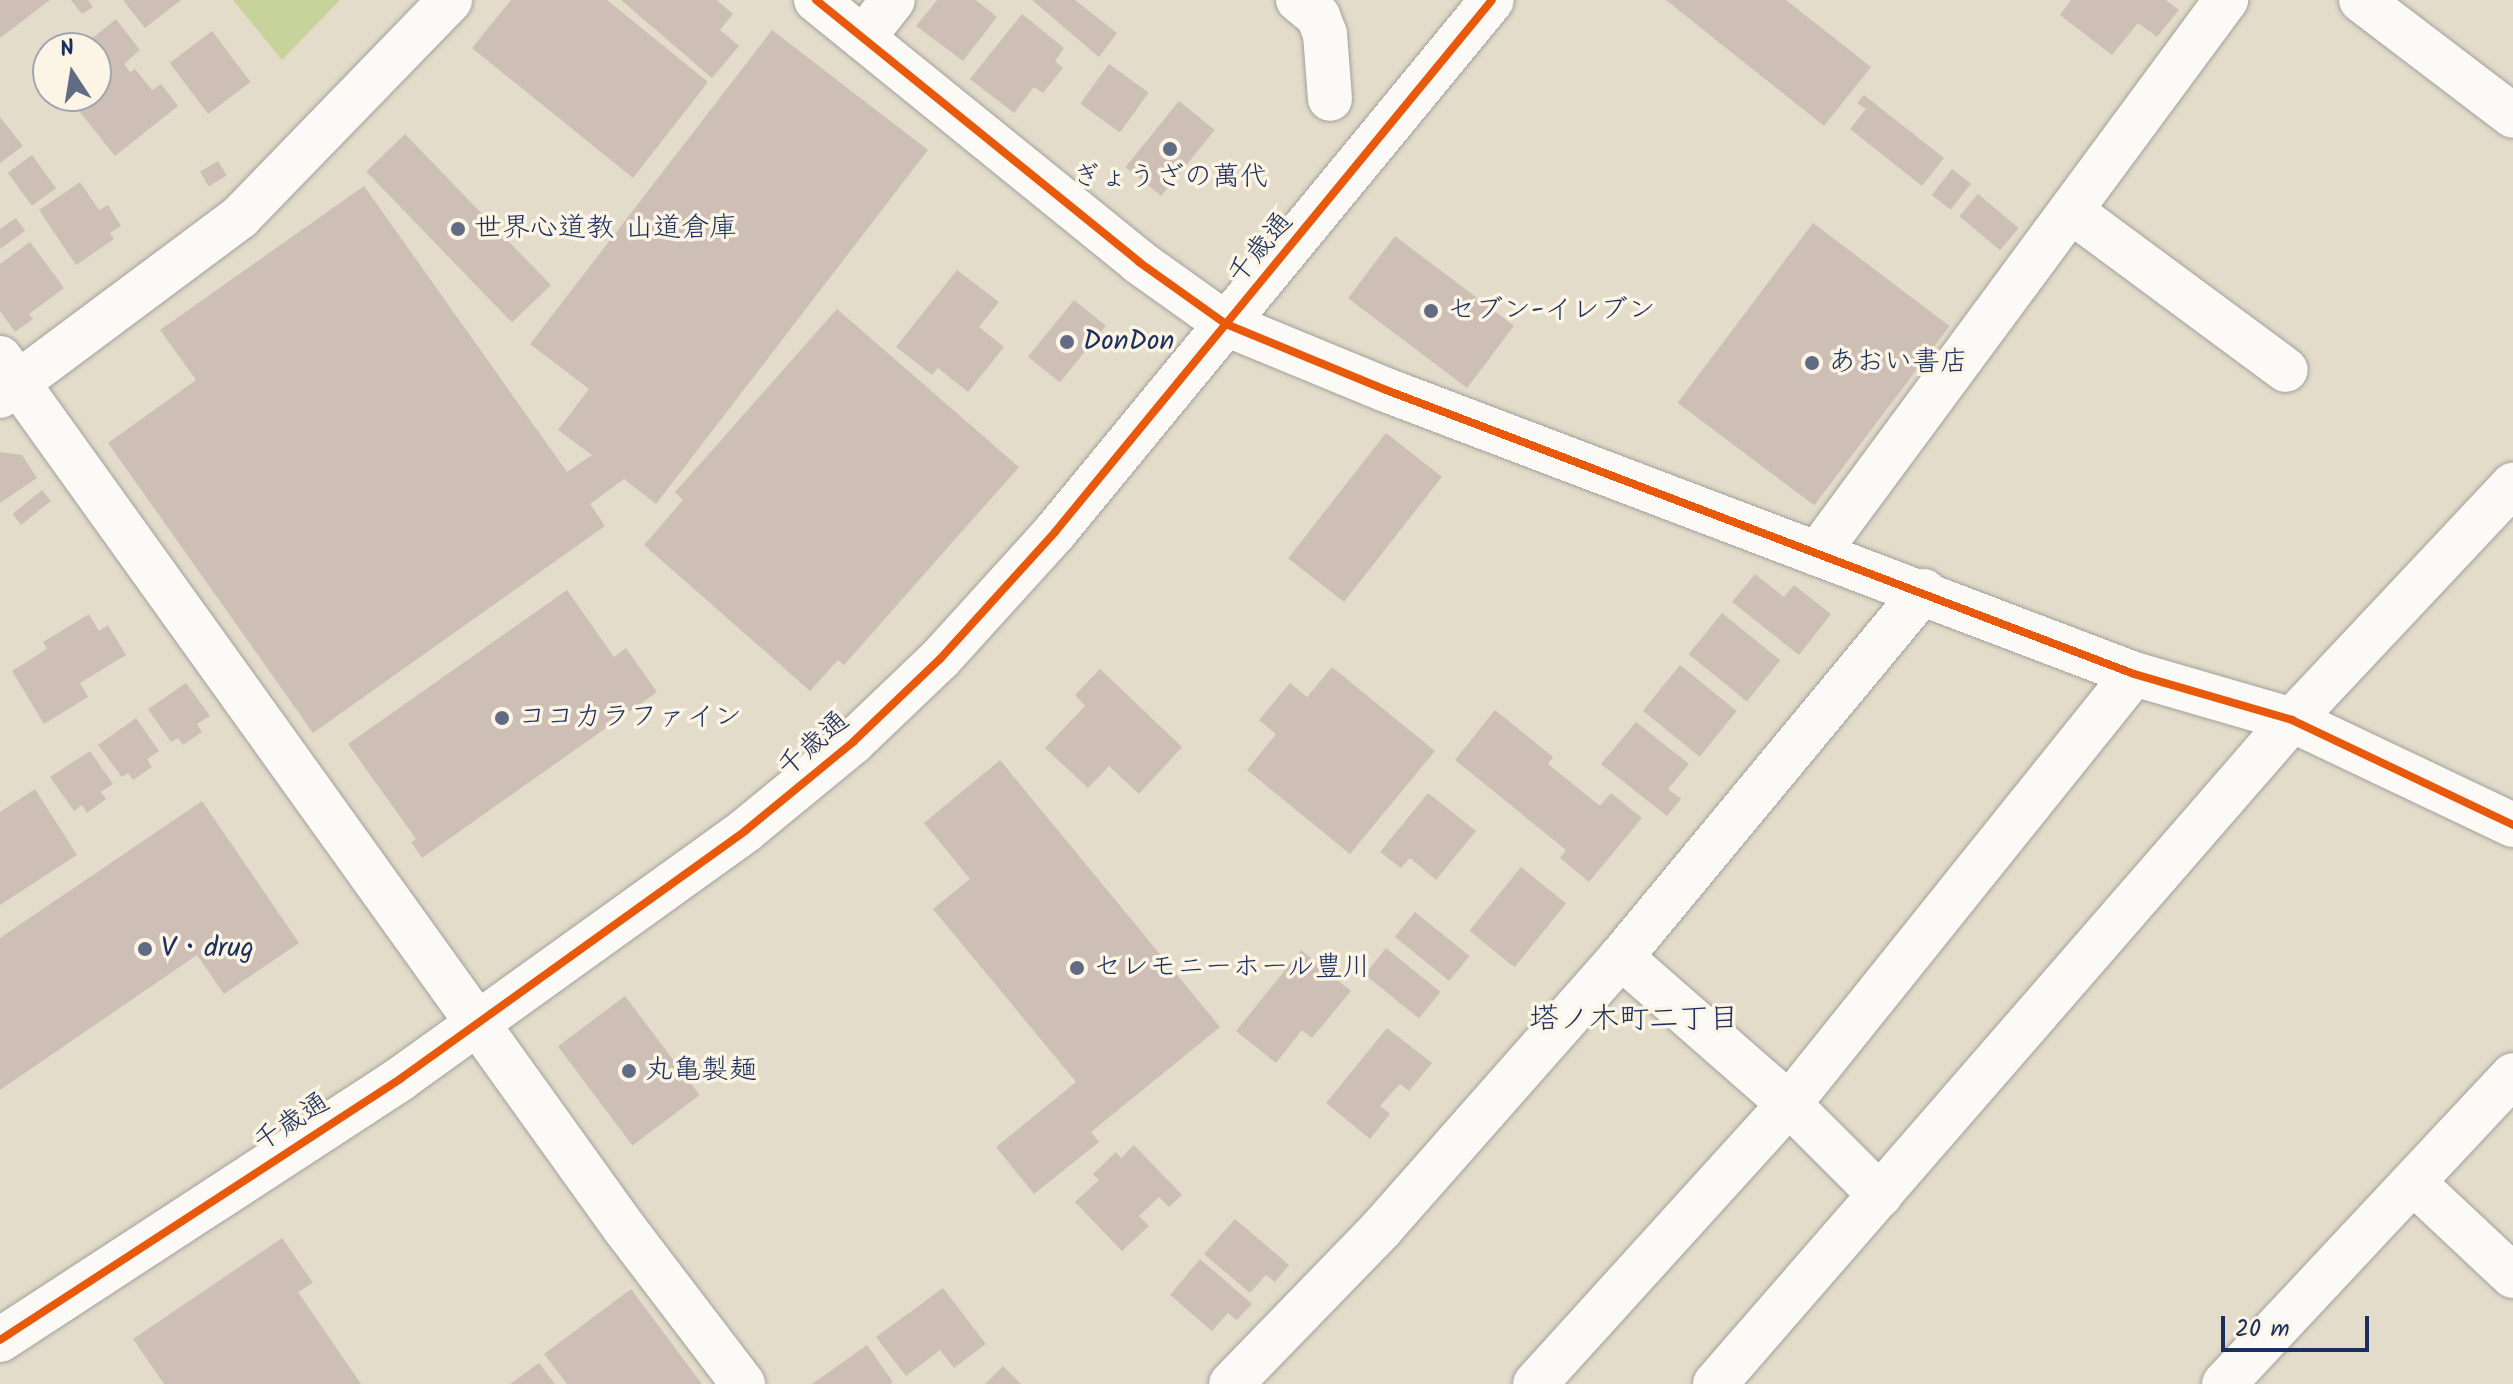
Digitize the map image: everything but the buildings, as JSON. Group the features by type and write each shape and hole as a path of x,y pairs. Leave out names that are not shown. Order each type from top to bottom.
{"street":[{"path":"450,0 240,217 6,379 480,1022 625,1229 743,1384"},
{"path":"816,0 1139,262 1226,324 1386,390 1817,554 1924,591 2134,674 2292,720 2513,825"},
{"path":"863,38 893,0"},
{"path":"1298,0 1318,16 1325,34 1330,99"},
{"name":"千歳通","path":"0,1340 480,1022 746,830 853,742 981,616 1492,0"},
{"path":"1817,554 2226,0"},
{"path":"2361,0 2513,116"},
{"path":"2071,211 2286,370"},
{"path":"1724,1380 1880,1195 2292,720 2513,485"},
{"path":"1231,1384 1373,1238 1621,957 1924,591"},
{"path":"1535,1384 1789,1104 2134,674"},
{"path":"1621,957 1789,1104 1880,1195"},
{"path":"2224,1384 2513,1075"},
{"path":"2414,1183 2513,1276"}],"green space":[{"path":"233,0 340,0 282,60"}],"cycle path":[{"path":"816,0 1139,262 1226,324 1386,390 2134,674 2292,720 2513,825"},
{"path":"0,1340 400,1079 746,830 853,742 940,659 1055,532 1492,0"}],"place":[{"name":"ぎょうざの萬代","path":"1170,149"},
{"name":"世界心道教 山道倉庫","path":"458,229"},
{"name":"セブン-イレブン","path":"1431,311"},
{"name":"DonDon","path":"1067,342"},
{"name":"あおい書店","path":"1812,363"},
{"name":"ココカラファイン","path":"502,718"},
{"name":"V・drug","path":"145,949"},
{"name":"セレモニーホール豊川","path":"1077,968"},
{"name":"丸亀製麺","path":"629,1071"}],"district":[{"name":"塔ノ木町二丁目","path":"1634,1020"}]}
